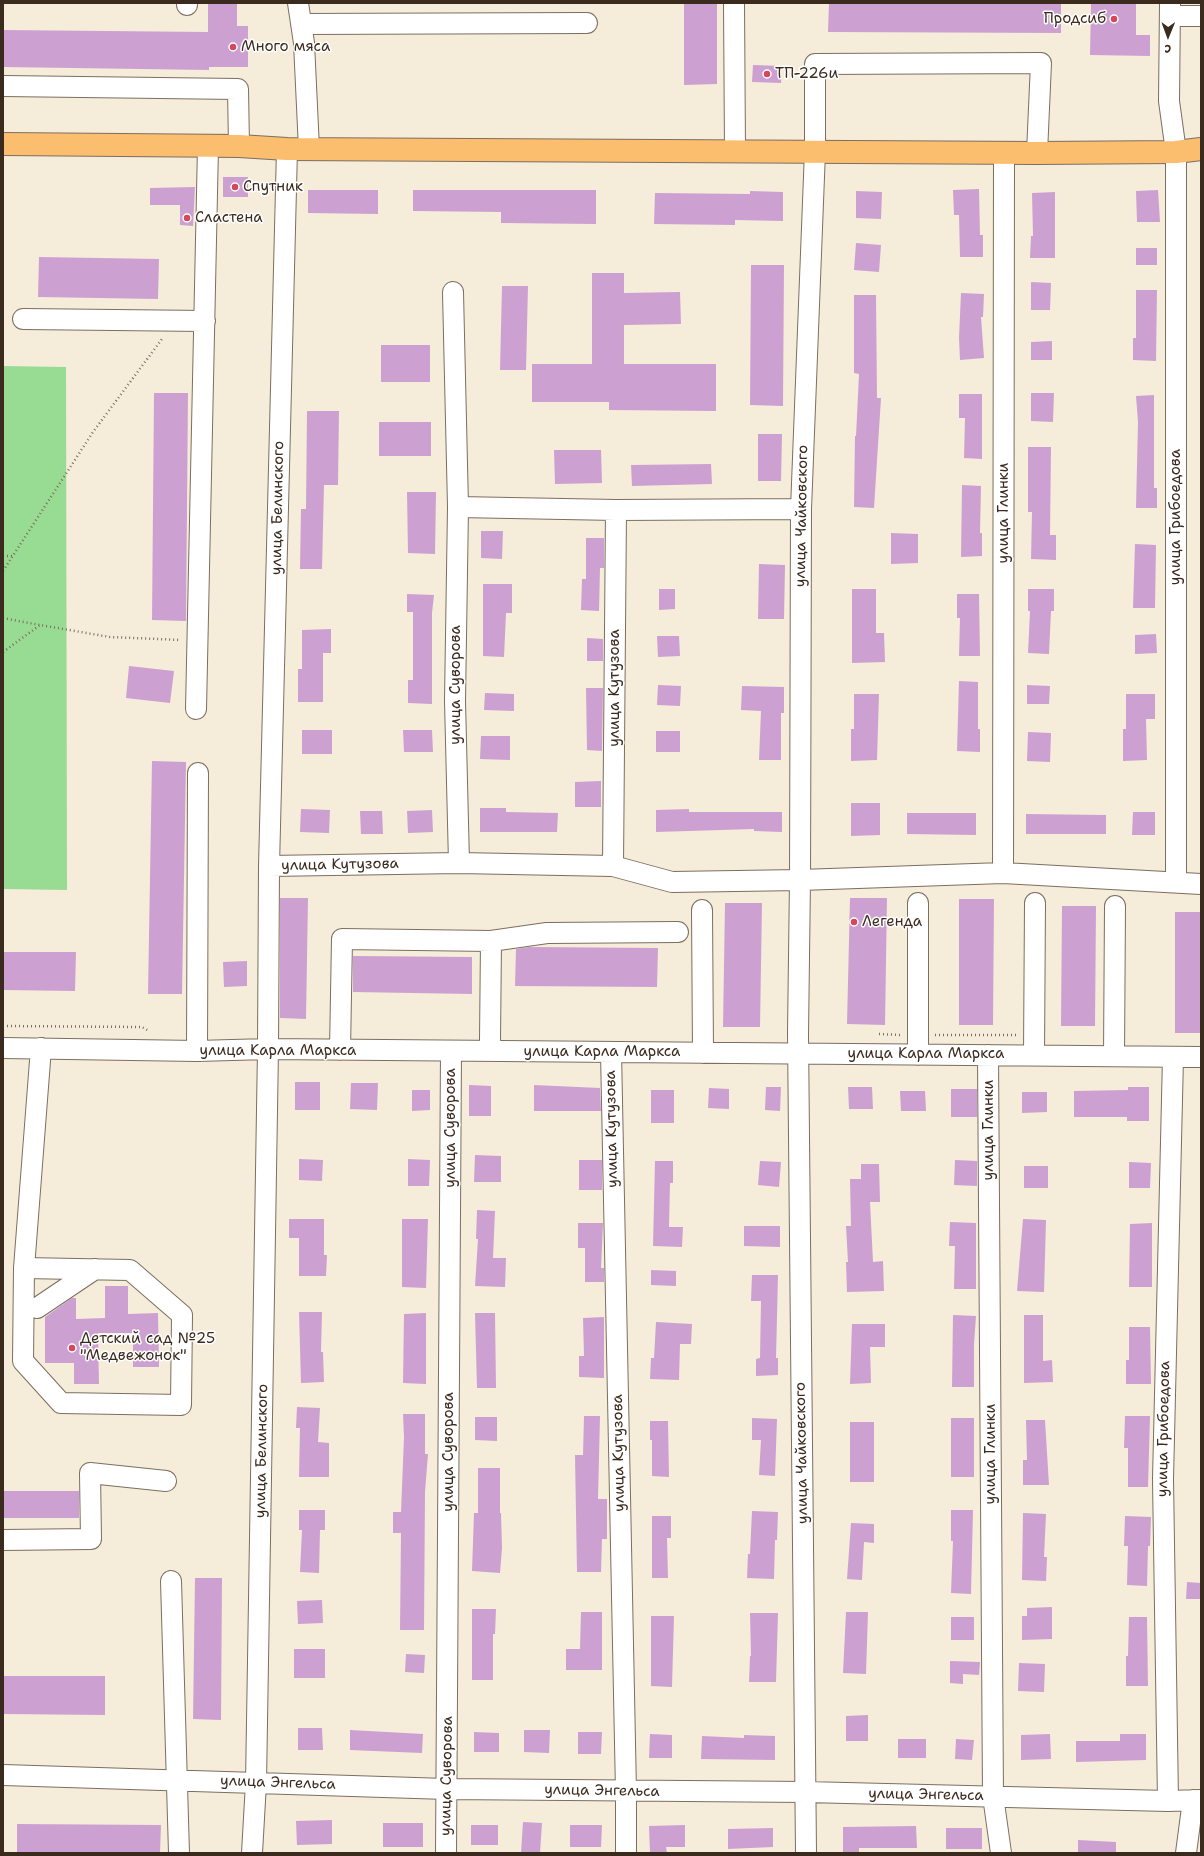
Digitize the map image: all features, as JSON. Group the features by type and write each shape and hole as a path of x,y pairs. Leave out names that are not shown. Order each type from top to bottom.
{"main road":[{"path":"3,144 239,146 287,149 735,150 1038,153 1176,152 1201,149"}],"street":[{"path":"298,3 304,43 309,149"},
{"path":"734,3 735,150"},
{"path":"1170,9 1201,16"},
{"name":"улица Грибоедова","path":"1170,9 1169,101 1176,152 1176,882"},
{"path":"301,24 587,23"},
{"name":"улица Чайковского","path":"806,1853 798,1054 801,509 815,151 815,64 1041,63 1038,153"},
{"path":"3,86 238,89 239,146"},
{"path":"196,709 208,146"},
{"name":"улица Белинского","path":"252,1853 256,1783 268,1050 269,866 287,149"},
{"name":"улица Глинки","path":"1003,873 1004,152"},
{"name":"улица Суворова","path":"453,292 458,507 455,701 459,863"},
{"path":"23,319 205,321"},
{"path":"458,507 616,510 801,509"},
{"name":"улица Кутузова","path":"613,866 616,510"},
{"path":"197,1052 198,773"},
{"name":"улица Кутузова","path":"269,866 459,863 613,866 672,882 800,880 1003,873 1201,884"},
{"path":"918,903 918,1054"},
{"path":"1034,1055 1035,903"},
{"path":"1114,1056 1115,906"},
{"path":"702,910 703,1053"},
{"path":"340,1050 342,939 491,941 547,933 678,932"},
{"path":"491,941 490,1040 492,1051"},
{"name":"улица Карла Маркса","path":"3,1048 197,1052 340,1050 1201,1057"},
{"path":"24,1268 130,1270 182,1315 180,1405 61,1403 23,1361 24,1268 41,1048"},
{"name":"улица Суворова","path":"446,1853 451,1051"},
{"name":"улица Кутузова","path":"611,1052 626,1853"},
{"name":"улица Глинки","path":"988,1055 993,1796 1001,1853"},
{"name":"улица Грибоедова","path":"1168,1801 1163,1479 1173,1056"},
{"path":"37,1308 95,1269"},
{"path":"3,1540 91,1539 90,1473 166,1481"},
{"path":"171,1581 179,1853"},
{"name":"улица Энгельса","path":"3,1775 626,1792 806,1792 1168,1801 1197,1800"},
{"path":"1186,1853 1197,1800"}],"path":[{"path":"3,571 93,432 175,321"},
{"path":"3,556 13,556"},
{"path":"3,618 110,637 197,640"},
{"path":"3,652 40,625"}],"green space":[{"path":"3,366 66,367 67,890 3,889"}],"building":[{"path":"208,3 237,3 237,26 248,26 248,67 209,67 209,70 3,67 3,30 208,32"},
{"path":"684,3 717,3 717,84 684,85"},
{"path":"829,3 1061,3 1061,33 828,32"},
{"path":"1091,3 1136,3 1136,35 1150,35 1150,56 1090,55"},
{"name":"ТП-226и","path":"753,65 782,66 781,83 752,82"},
{"name":"Спутник","path":"223,177 248,177 248,197 223,197"},
{"path":"195,187 193,226 180,225 180,205 150,205 150,188"},
{"path":"979,189 980,235 983,235 983,257 960,257 959,215 954,215 953,190"},
{"path":"308,190 378,190 378,214 308,213"},
{"path":"413,190 596,190 596,224 501,223 501,212 413,211"},
{"path":"1158,190 1160,222 1137,222 1136,191"},
{"path":"750,191 783,192 783,221 735,220 735,225 654,224 655,193 750,194"},
{"path":"856,191 882,192 881,219 856,218"},
{"path":"1055,192 1055,258 1030,258 1031,236 1033,236 1032,193"},
{"path":"856,243 881,245 879,272 854,270"},
{"path":"1136,248 1157,248 1157,265 1136,265"},
{"path":"39,257 159,259 158,299 38,297"},
{"path":"751,265 784,265 783,406 750,405"},
{"path":"592,273 624,273 624,293 680,292 681,324 624,325 624,364 716,364 716,411 609,410 609,402 532,402 532,364 592,364"},
{"path":"1031,282 1051,283 1050,310 1031,310"},
{"path":"502,286 528,286 526,370 500,370"},
{"path":"1136,290 1157,290 1156,361 1133,360 1133,338 1136,338"},
{"path":"961,293 984,294 983,317 981,317 984,358 960,360 959,338"},
{"path":"854,295 876,295 877,398 881,398 874,508 854,507 855,436 859,374 854,373"},
{"path":"1052,341 1052,360 1031,360 1031,342"},
{"path":"381,345 430,345 430,382 381,382"},
{"path":"154,393 188,393 186,621 152,620"},
{"path":"1031,393 1054,393 1053,422 1031,421"},
{"path":"959,394 982,394 982,459 964,458 965,418 959,418"},
{"path":"1154,395 1154,488 1157,488 1157,508 1136,508 1138,422 1136,396"},
{"path":"307,411 339,411 338,485 324,485 322,569 300,569 301,509 306,509"},
{"path":"379,422 431,422 431,456 379,456"},
{"path":"758,434 782,434 781,481 758,481"},
{"path":"1028,447 1051,447 1050,535 1056,535 1056,560 1031,559 1032,512 1028,512"},
{"path":"554,450 601,450 602,483 555,484"},
{"path":"711,464 712,484 632,486 631,465"},
{"path":"962,485 981,486 980,533 982,533 982,556 961,557"},
{"path":"407,492 436,492 435,554 408,553"},
{"path":"481,531 503,531 502,559 481,558"},
{"path":"891,533 918,534 918,563 891,564"},
{"path":"586,538 604,538 604,568 600,568 599,611 581,610 582,579 586,579"},
{"path":"1135,544 1156,545 1155,608 1133,608"},
{"path":"759,564 785,565 784,619 758,619"},
{"path":"483,584 512,584 512,613 506,613 504,657 483,656"},
{"path":"659,589 675,589 675,609 659,610"},
{"path":"852,589 876,589 876,633 884,633 885,662 852,663"},
{"path":"1028,589 1054,589 1054,611 1051,611 1049,654 1028,653 1030,611 1028,611"},
{"path":"407,594 434,595 432,613 432,704 408,703 408,680 413,680 413,612 407,612"},
{"path":"957,594 979,594 980,656 959,656 960,618 957,618"},
{"path":"331,629 331,653 323,653 323,702 298,702 298,669 302,669 302,630"},
{"path":"1156,634 1157,653 1135,654 1135,635"},
{"path":"657,636 679,636 680,656 658,657"},
{"path":"587,638 603,639 603,661 587,661"},
{"path":"129,666 174,671 170,703 126,698"},
{"path":"959,681 978,682 978,729 980,729 980,752 957,751"},
{"path":"658,685 681,686 680,706 657,705"},
{"path":"1027,685 1050,686 1049,704 1027,704"},
{"path":"742,686 784,687 784,713 781,713 781,760 759,760 761,711 741,710"},
{"path":"586,688 603,688 602,751 587,750"},
{"path":"485,693 514,694 514,711 484,710"},
{"path":"854,694 879,694 877,760 851,761 851,729 854,729"},
{"path":"1126,694 1155,694 1155,719 1146,719 1147,760 1123,761 1123,729 1126,729"},
{"path":"302,730 332,730 332,754 302,754"},
{"path":"403,730 432,730 433,752 404,752"},
{"path":"656,731 680,731 680,752 656,752"},
{"path":"1028,732 1051,733 1050,762 1027,761"},
{"path":"481,736 510,736 510,760 480,759"},
{"path":"152,761 186,762 182,994 148,994"},
{"path":"601,781 601,807 575,807 575,782"},
{"path":"851,803 880,803 880,835 851,836"},
{"path":"480,808 506,808 506,812 558,813 557,832 480,832"},
{"path":"301,809 330,810 329,833 300,832"},
{"path":"689,809 689,812 782,812 782,832 754,831 754,829 656,832 656,810"},
{"path":"432,810 433,832 408,833 407,811"},
{"path":"360,811 382,811 383,834 361,834"},
{"path":"1133,812 1155,812 1155,835 1132,835"},
{"path":"907,813 976,813 976,835 907,834"},
{"path":"1026,814 1106,815 1106,834 1026,834"},
{"path":"280,898 308,898 306,1019 280,1018"},
{"path":"850,898 887,898 885,1025 847,1024"},
{"path":"959,899 994,899 993,1025 959,1025"},
{"path":"725,903 762,903 760,1027 723,1027"},
{"path":"1062,906 1096,906 1095,1026 1061,1026"},
{"path":"1175,912 1201,912 1201,1033 1175,1033"},
{"path":"529,947 658,948 657,987 515,986 516,949"},
{"path":"3,952 76,952 75,991 3,990"},
{"path":"353,956 472,957 472,994 353,992"},
{"path":"247,961 247,986 224,987 223,962"},
{"path":"295,1082 320,1082 320,1110 295,1110"},
{"path":"351,1083 378,1083 377,1110 350,1109"},
{"path":"469,1085 491,1086 491,1116 469,1116"},
{"path":"534,1085 600,1088 601,1111 534,1111"},
{"path":"766,1087 781,1087 780,1111 765,1110"},
{"path":"848,1087 872,1087 873,1109 849,1109"},
{"path":"1128,1087 1149,1087 1149,1121 1127,1121 1127,1117 1074,1117 1074,1091 1128,1090"},
{"path":"709,1088 729,1089 729,1109 708,1108"},
{"path":"951,1089 977,1089 977,1117 951,1117"},
{"path":"412,1090 430,1090 430,1110 412,1111"},
{"path":"651,1090 674,1090 674,1123 651,1123"},
{"path":"900,1091 925,1091 926,1111 901,1111"},
{"path":"1022,1092 1047,1092 1047,1112 1022,1113"},
{"path":"475,1155 501,1156 501,1182 474,1182"},
{"path":"299,1159 323,1160 322,1181 299,1180"},
{"path":"408,1159 430,1160 429,1186 408,1186"},
{"path":"579,1160 602,1160 602,1190 579,1190"},
{"path":"955,1160 977,1161 977,1186 954,1185"},
{"path":"655,1161 673,1161 673,1183 670,1183 669,1227 683,1227 682,1247 653,1246"},
{"path":"760,1161 781,1162 779,1187 758,1185"},
{"path":"1129,1162 1151,1163 1150,1188 1129,1188"},
{"path":"861,1164 879,1164 880,1202 870,1202 873,1262 883,1261 884,1291 847,1292 846,1262 848,1262 846,1226 851,1226 850,1179 861,1179"},
{"path":"1024,1166 1048,1166 1048,1188 1024,1188"},
{"path":"477,1210 495,1211 493,1258 506,1258 505,1287 475,1286 478,1239 476,1239"},
{"path":"289,1219 324,1219 324,1255 327,1255 326,1276 299,1276 299,1238 289,1238"},
{"path":"402,1219 428,1219 426,1288 402,1287"},
{"path":"1023,1219 1046,1220 1044,1292 1017,1291"},
{"path":"950,1222 976,1223 976,1289 954,1289 955,1246 949,1246"},
{"path":"578,1223 603,1223 601,1268 604,1268 604,1282 585,1282 585,1248 578,1248"},
{"path":"1152,1223 1152,1287 1129,1287 1130,1224"},
{"path":"744,1226 780,1226 780,1247 744,1246"},
{"path":"651,1270 676,1271 676,1286 651,1285"},
{"path":"752,1275 778,1275 776,1358 778,1358 778,1375 756,1376 756,1359 760,1358 761,1301 751,1301"},
{"name":"Детский сад №25 \"Медвежонок\"","path":"105,1286 128,1286 128,1314 158,1313 159,1367 133,1367 133,1333 98,1333 99,1384 74,1384 74,1363 45,1363 45,1317 72,1298 76,1298 76,1319 105,1318"},
{"path":"299,1312 322,1312 321,1352 323,1352 324,1382 301,1383"},
{"path":"426,1313 426,1384 403,1383 404,1314"},
{"path":"475,1313 495,1313 496,1388 477,1388"},
{"path":"953,1315 976,1316 974,1344 974,1387 952,1387"},
{"path":"1024,1315 1043,1315 1043,1361 1052,1360 1053,1382 1024,1383"},
{"path":"604,1317 604,1378 579,1377 579,1356 584,1356 583,1318"},
{"path":"656,1322 692,1324 691,1344 680,1344 679,1380 650,1379 651,1358 654,1358"},
{"path":"852,1324 885,1324 885,1347 870,1347 871,1383 850,1384"},
{"path":"1129,1327 1150,1327 1151,1384 1126,1384 1126,1360 1129,1360"},
{"path":"297,1407 320,1408 318,1442 329,1443 329,1477 299,1477 300,1428 296,1428"},
{"path":"403,1414 425,1414 425,1454 428,1454 425,1492 424,1630 400,1630 401,1533 393,1533 393,1512 401,1512 404,1437"},
{"path":"584,1416 600,1416 598,1499 607,1499 607,1539 602,1539 601,1572 577,1572 575,1455 583,1455"},
{"path":"1125,1416 1150,1416 1148,1487 1128,1487 1128,1448 1124,1448"},
{"path":"475,1417 497,1417 497,1441 475,1440"},
{"path":"752,1418 777,1419 775,1476 759,1475 761,1440 752,1440"},
{"path":"951,1418 974,1418 974,1477 951,1477"},
{"path":"1026,1420 1045,1420 1049,1485 1023,1485 1023,1460 1027,1460"},
{"path":"650,1421 668,1421 669,1477 652,1476 652,1440 650,1440"},
{"path":"850,1422 874,1422 874,1482 850,1482"},
{"path":"478,1468 500,1468 502,1548 500,1573 472,1571 474,1513 478,1513"},
{"path":"3,1491 79,1491 79,1518 3,1518"},
{"path":"299,1510 325,1510 325,1530 320,1530 319,1573 300,1572 302,1530 299,1530"},
{"path":"951,1510 973,1510 971,1594 951,1593 953,1541 951,1541"},
{"path":"752,1511 778,1512 777,1540 775,1540 774,1579 747,1578 748,1554 750,1554"},
{"path":"1023,1513 1046,1514 1044,1557 1047,1557 1046,1581 1022,1580"},
{"path":"652,1516 671,1516 671,1538 667,1538 668,1578 652,1578"},
{"path":"1125,1516 1151,1517 1150,1546 1148,1546 1147,1586 1127,1585 1128,1546 1124,1546"},
{"path":"851,1523 874,1524 874,1543 864,1542 862,1580 847,1579"},
{"path":"195,1578 222,1578 221,1720 193,1719"},
{"path":"1187,1582 1201,1583 1201,1599 1186,1599"},
{"path":"322,1600 323,1623 298,1624 297,1601"},
{"path":"1052,1607 1052,1639 1022,1640 1022,1616 1027,1616 1027,1608"},
{"path":"472,1609 496,1609 495,1634 493,1634 493,1680 472,1680"},
{"path":"581,1612 602,1612 602,1670 566,1670 566,1649 580,1649"},
{"path":"846,1612 868,1612 866,1674 843,1673"},
{"path":"750,1613 778,1613 776,1682 749,1682 751,1656"},
{"path":"651,1616 674,1616 672,1687 651,1686"},
{"path":"951,1617 974,1617 974,1640 951,1640"},
{"path":"1129,1617 1147,1617 1148,1686 1126,1686 1126,1656 1128,1656"},
{"path":"294,1649 325,1649 325,1678 294,1678"},
{"path":"406,1654 425,1655 424,1673 405,1672"},
{"path":"950,1661 980,1662 979,1675 963,1674 963,1684 950,1683"},
{"path":"1019,1663 1045,1664 1044,1692 1018,1691"},
{"path":"3,1676 105,1676 105,1715 3,1714"},
{"path":"868,1715 868,1741 846,1741 846,1716"},
{"path":"298,1728 322,1728 323,1750 298,1750"},
{"path":"350,1730 423,1734 422,1753 350,1750"},
{"path":"524,1730 550,1730 549,1753 524,1752"},
{"path":"474,1732 499,1733 499,1752 474,1752"},
{"path":"578,1732 602,1732 601,1754 578,1754"},
{"path":"650,1734 672,1735 672,1758 649,1758"},
{"path":"1050,1734 1051,1759 1021,1760 1021,1735"},
{"path":"1120,1734 1146,1734 1146,1760 1076,1762 1076,1741 1120,1741"},
{"path":"744,1735 775,1736 775,1760 701,1759 702,1736 744,1738"},
{"path":"898,1739 926,1739 926,1758 898,1758"},
{"path":"956,1739 974,1740 972,1760 955,1759"},
{"path":"332,1820 332,1844 297,1845 296,1821"},
{"path":"523,1822 542,1823 540,1853 521,1853"},
{"path":"383,1823 423,1823 423,1847 383,1847"},
{"path":"17,1824 161,1825 160,1853 17,1853"},
{"path":"471,1825 498,1825 498,1845 471,1845"},
{"path":"570,1825 602,1825 601,1847 570,1847"},
{"path":"685,1825 685,1847 666,1847 667,1853 650,1853 649,1826"},
{"path":"916,1826 917,1848 859,1848 859,1853 843,1853 843,1827"},
{"path":"773,1828 773,1847 728,1849 728,1829"},
{"path":"946,1828 982,1828 982,1849 946,1849"},
{"path":"1078,1840 1116,1842 1116,1853 1078,1853"}],"place":[{"name":"Продсиб","path":"1114,19"},
{"name":"Много мяса","path":"233,47"},
{"name":"ТП-226и","path":"767,74"},
{"name":"Спутник","path":"235,187"},
{"name":"Сластена","path":"187,218"},
{"name":"Легенда","path":"854,922"},
{"name":"Детский сад №25 \"Медвежонок\"","path":"72,1348"}]}
